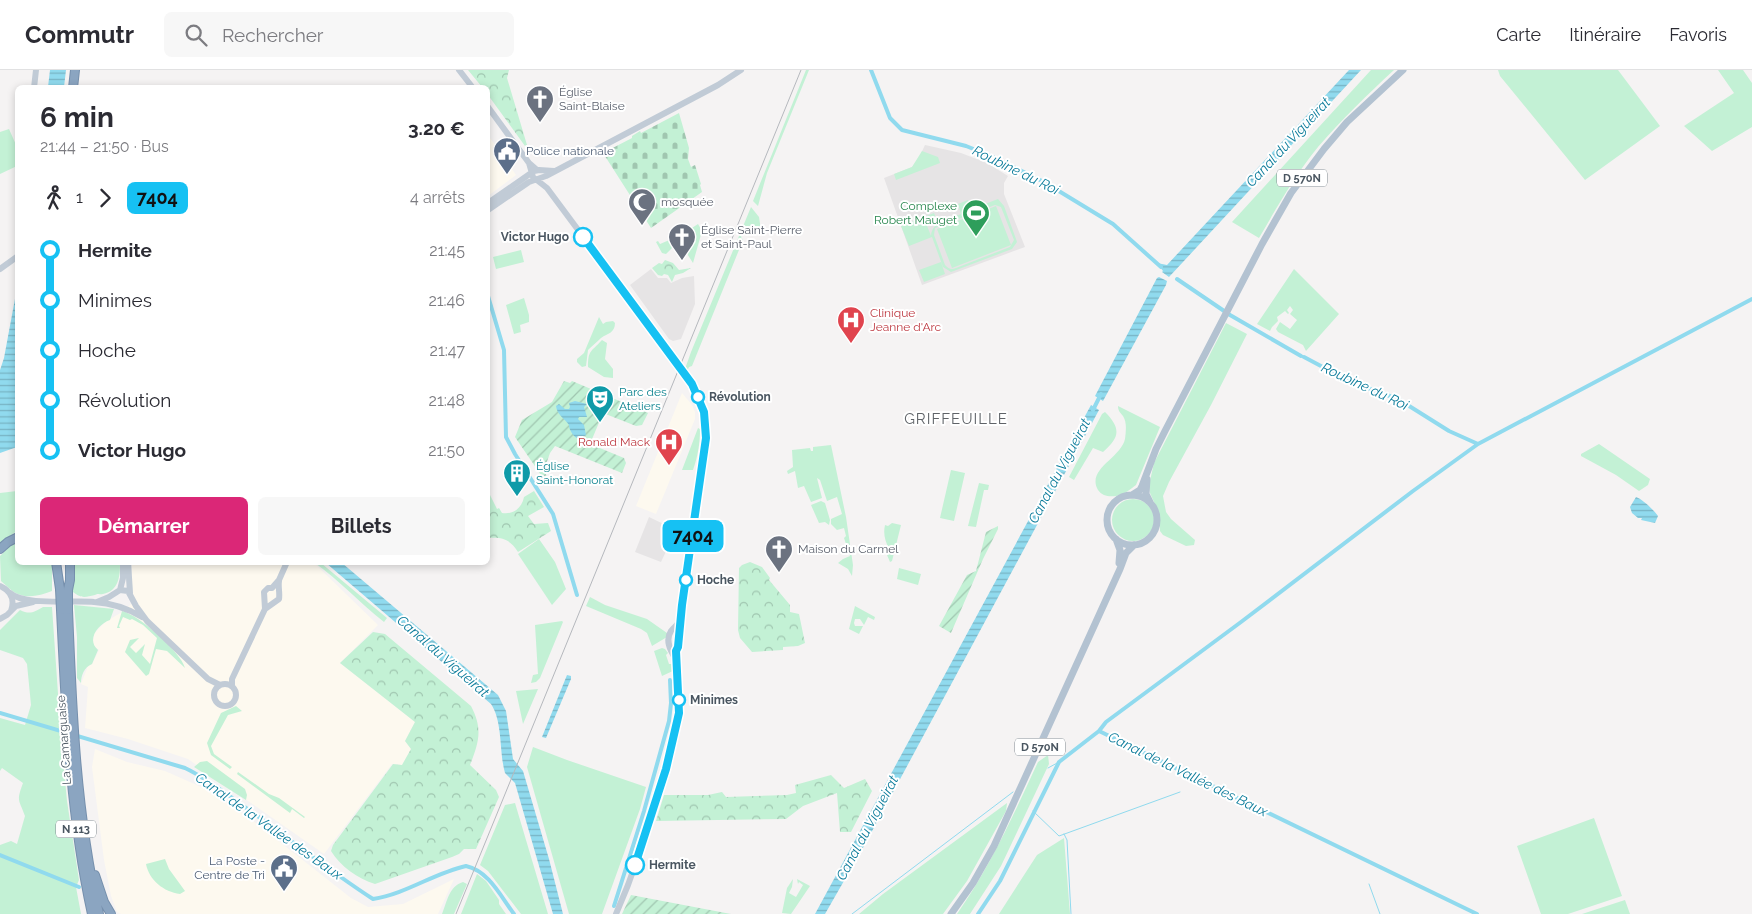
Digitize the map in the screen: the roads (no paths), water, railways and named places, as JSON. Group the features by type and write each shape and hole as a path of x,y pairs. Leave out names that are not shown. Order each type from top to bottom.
{"highway":[{"path":"73,85 75,70"},
{"path":"78,85 80,70"},
{"path":"0,550 15,538"},
{"path":"57,565 64,590"},
{"name":"La Camarguaise","path":"60,565 64,590 71,744 78,841 92,914"},
{"path":"64,590 70,580 68,565"},
{"name":"La Camarguaise","path":"71,744 86,851 99,914"},
{"path":"80,808 98,887 111,914"}],"main road":[{"path":"34,85 36,70"},
{"path":"459,70 471,85"},
{"path":"490,201 534,171 545,173 554,171 718,85 741,70"},
{"name":"D 570N","path":"1132,495 1140,490 1156,450 1222,322 1277,217 1308,168 1347,122 1403,70"},
{"path":"490,110 529,163 534,171 533,177 547,188 684,373 696,392 704,412 706,438 680,620 676,630 678,647 673,651 677,661 679,713 671,752 648,829 616,914"},
{"path":"490,209 517,189 545,173"},
{"path":"545,173 547,188"},
{"path":"0,269 15,258"},
{"name":"D 570N","path":"1147,474 1146,494 1150,502"},
{"path":"1132,495 1150,502 1156,513 1157,524 1148,539 1134,545 1126,544 1116,539 1108,526 1109,512 1117,501 1132,495"},
{"name":"D 570N","path":"1116,539 1120,550 1117,574"},
{"name":"D 570N","path":"951,914 973,883 994,846 1126,553 1134,545"},
{"path":"122,565 123,578 114,600 120,606 147,621"},
{"path":"0,586 16,598 36,601 97,602 120,606 130,604 128,565"},
{"path":"275,589 286,565"},
{"path":"97,602 117,592 126,590 147,621 208,679 225,685 269,602 279,599 279,594 275,589 268,588 264,592 264,597 269,602"},
{"path":"10,593 13,602 10,612"},
{"path":"0,619 20,605 36,601"}],"water":[{"path":"50,70 66,70 64,85 48,85"},
{"path":"1349,70 1361,70 1169,277 1162,272 1157,263 1167,265"},
{"path":"1159,277 1167,281 1166,285 1103,401 1095,396"},
{"path":"15,299 15,448 0,453 0,370"},
{"path":"575,401 587,404 584,407 587,417 579,417 578,419 584,425 586,435 579,439 572,433 556,406 559,404 565,409 569,409 569,403"},
{"path":"1091,405 1099,410 864,846 825,914 815,914"},
{"path":"1636,497 1648,505 1658,516 1655,523 1641,520 1642,518 1638,518 1632,513 1630,507"},
{"path":"328,565 344,565 498,695 506,711 513,759 523,771 563,914 553,914 515,783 505,773 499,728 495,711 491,704"},
{"path":"567,675 571,676 571,679 546,738 542,737"}],"waterway":[{"name":"Roubine du Roi","path":"871,70 890,118 902,130 966,146 1044,182 1113,224 1161,267"},
{"name":"Roubine du Roi","path":"1177,279 1230,315 1301,356"},
{"path":"1099,731 1106,722 1478,444 1752,299"},
{"path":"490,303 504,350 506,437 553,514 577,595"},
{"name":"Roubine du Roi","path":"1304,357 1351,382 1398,399 1449,431 1478,444"},
{"name":"Canal du Vigueirat","path":"1093,410 1101,394"},
{"path":"614,906 644,811 669,721 671,703 670,680"},
{"name":"Canal de la Vallée des Baux","path":"0,713 185,768 222,790 323,865 373,899 397,893 443,873 466,866 481,873 488,879 514,914"},
{"name":"Canal de la Vallée des Baux","path":"978,914 1000,881 1059,762 1099,731 1477,914"},
{"name":"Canal de la Vallée des Baux","path":"1048,768 1059,762"},
{"path":"852,914 1013,792"},
{"path":"1033,811 1059,836 1180,792"},
{"path":"1064,834 1067,840 1071,914"},
{"path":"0,855 79,887"},
{"path":"1369,884 1380,914"}],"railway":[{"path":"456,914 801,70"}],"place":[{"name":"Église Saint-Blaise","path":"540,123"},
{"name":"Police nationale","path":"507,175"},
{"name":"mosquée","path":"642,226"},
{"name":"Victor Hugo","path":"583,237"},
{"name":"Complexe Robert Mauget","path":"976,237"},
{"name":"Église Saint-Pierre et Saint-Paul","path":"682,261"},
{"name":"Clinique Jeanne d'Arc","path":"851,344"},
{"name":"Révolution","path":"698,397"},
{"name":"Parc des Ateliers","path":"600,423"},
{"name":"Ronald Mack","path":"669,466"},
{"name":"Église Saint-Honorat","path":"517,497"},
{"name":"Maison du Carmel","path":"779,573"},
{"name":"Hoche","path":"686,580"},
{"name":"Minimes","path":"679,700"},
{"name":"Hermite","path":"635,865"},
{"name":"La Poste - Centre de Tri","path":"284,892"}],"district":[{"name":"GRIFFEUILLE","path":"956,419"}]}
